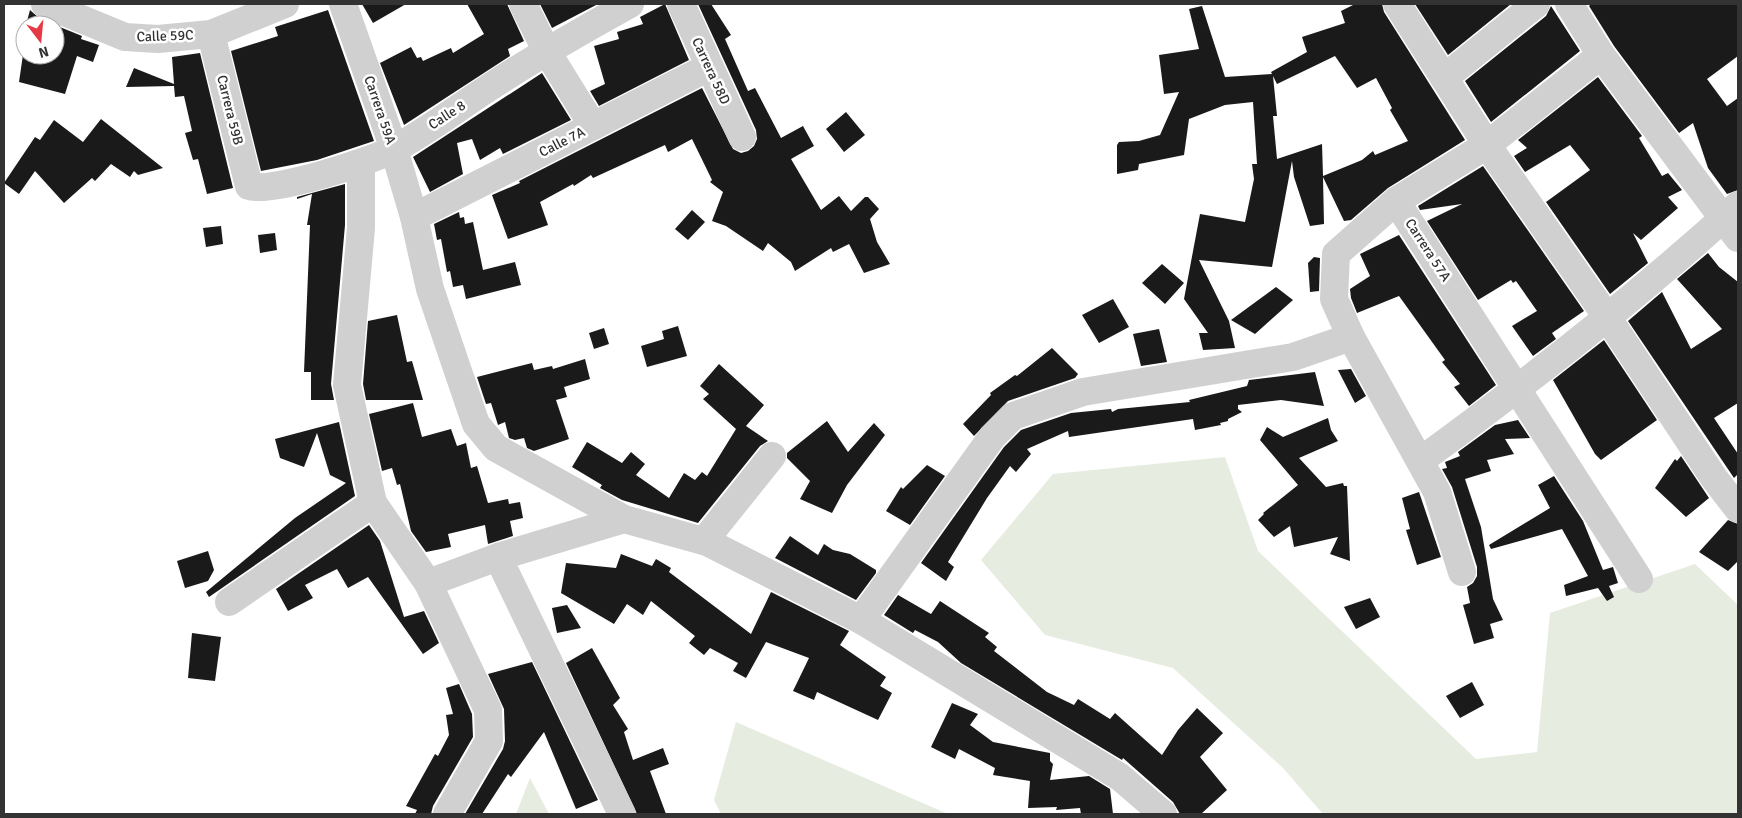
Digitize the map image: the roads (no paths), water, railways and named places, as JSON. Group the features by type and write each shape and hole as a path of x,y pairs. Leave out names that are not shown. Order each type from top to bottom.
{"street":[{"name":"Calle 59C","path":"46,4 125,37 158,39 211,34 285,4"},
{"name":"Carrera 59A","path":"343,4 394,150 414,217 430,289 476,424 496,448 624,519 704,541 861,620 1120,777 1163,814"},
{"path":"523,4 546,50 593,126"},
{"name":"Calle 8","path":"249,186 257,189 274,186 361,163 394,150 546,50 630,4"},
{"name":"Carrera 58D","path":"681,4 742,137"},
{"path":"1397,4 1487,145 1607,317 1714,478 1738,509"},
{"path":"1444,78 1536,4"},
{"path":"1420,462 1518,389 1607,317 1734,220 1601,55 1568,4"},
{"name":"Carrera 59B","path":"211,34 249,186"},
{"path":"1462,572 1437,492 1351,338 1334,299 1336,254 1396,201 1487,145 1601,55"},
{"name":"Calle 7A","path":"414,217 709,67"},
{"path":"361,163 361,228 347,385 373,503 428,583 488,710 489,741 447,814"},
{"name":"Carrera 57A","path":"1396,201 1639,579"},
{"path":"861,620 992,437 1013,416 1083,392 1293,357 1351,338"},
{"path":"704,541 772,456"},
{"path":"228,602 373,503"},
{"path":"428,583 498,557 624,519"},
{"path":"498,557 622,814"}]}
